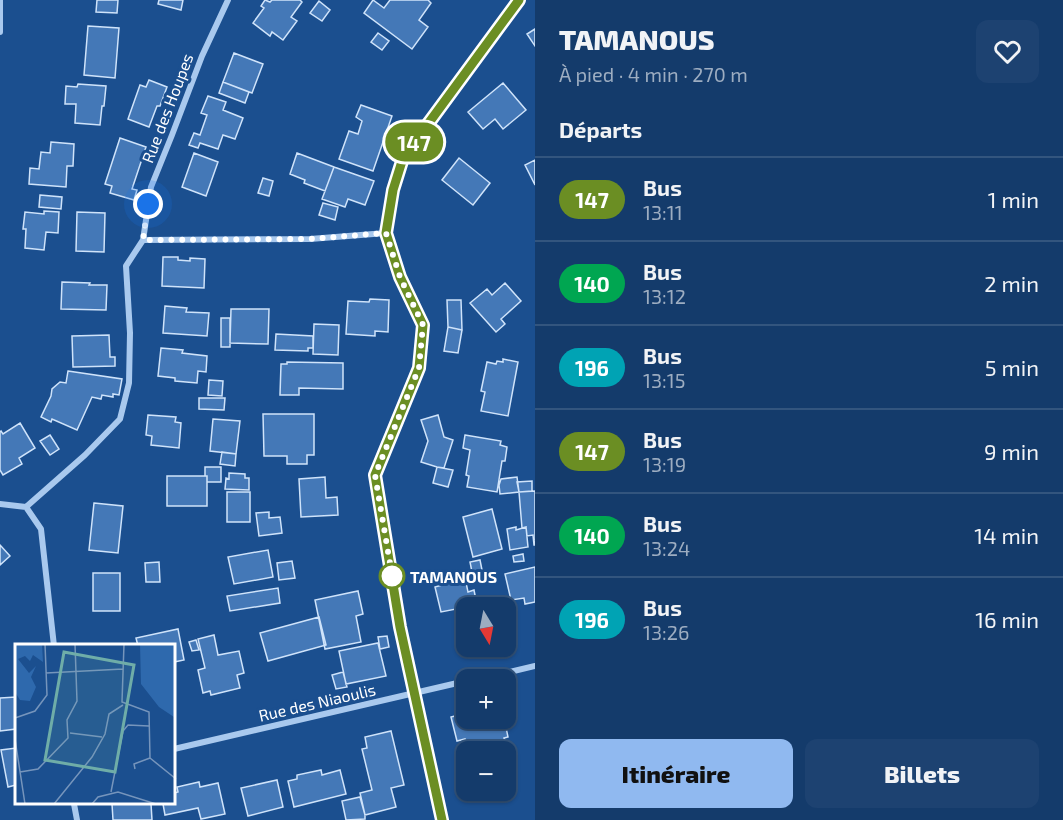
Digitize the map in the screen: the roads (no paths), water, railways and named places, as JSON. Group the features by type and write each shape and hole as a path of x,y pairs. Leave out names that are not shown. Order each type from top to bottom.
{"street":[{"path":"0,0 0,32"},
{"name":"Rue des Houpes","path":"27,507 85,455 120,419 129,383 130,333 126,266 143,240 151,187 202,56 228,0"},
{"path":"442,820 400,627 375,475 419,368 423,325 400,277 386,233 393,190 403,158 519,0"},
{"path":"143,240 310,239 386,233"},
{"path":"0,504 27,507 41,529 54,644"},
{"path":"516,670 535,666"},
{"name":"Rue des Niaoulis","path":"176,749 456,684"},
{"path":"74,805 77,820"}],"place":[{"name":"TAMANOUS","path":"392,576"}]}
